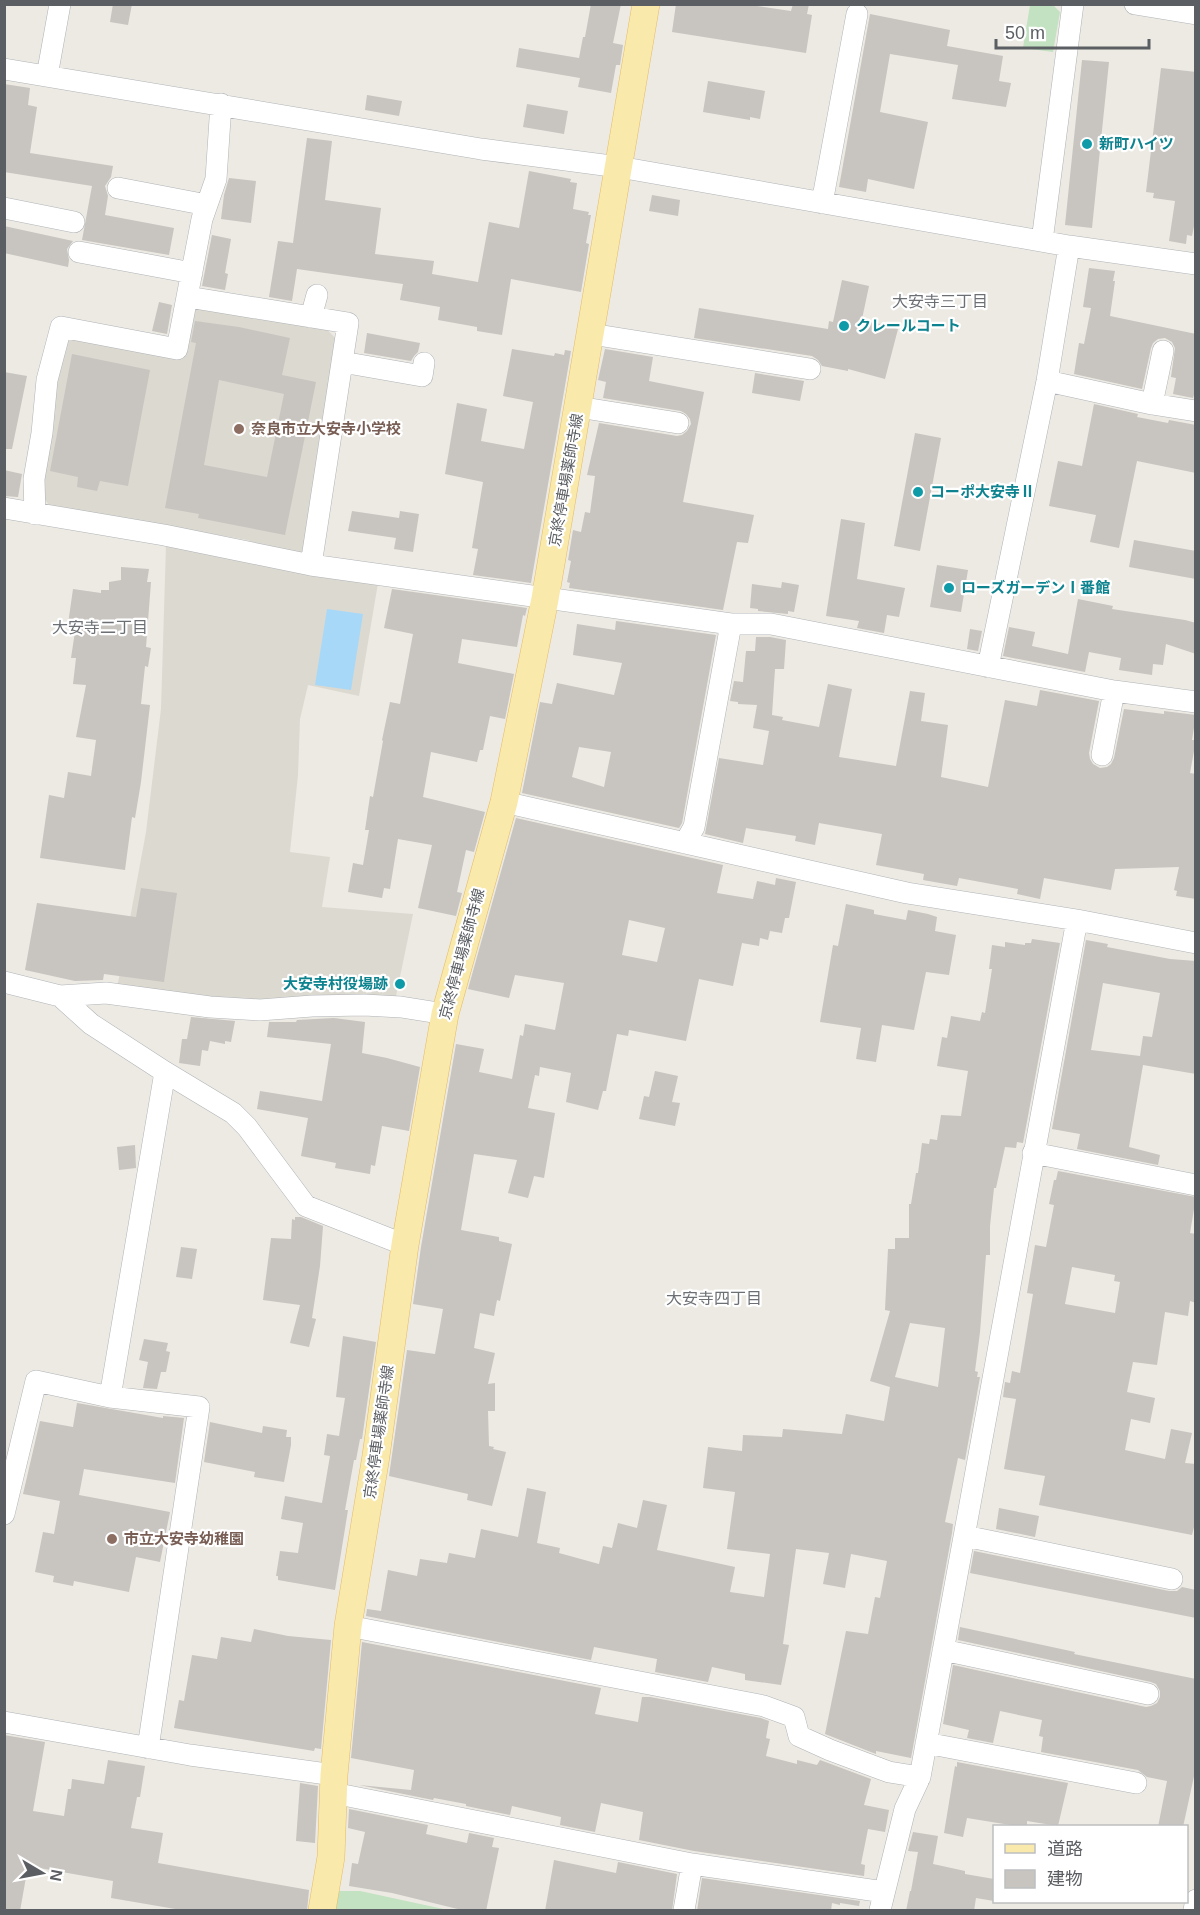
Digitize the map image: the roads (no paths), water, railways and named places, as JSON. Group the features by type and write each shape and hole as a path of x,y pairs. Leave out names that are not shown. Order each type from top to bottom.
{"main road":[{"name":"京終停車場薬師寺線","path":"322,1911 331,1857 334,1784 348,1626 376,1456 405,1245 445,1014 504,802 545,598 646,4"}],"street":[{"path":"47,76 60,4"},
{"path":"1042,241 1073,4"},
{"path":"1135,4 1196,14"},
{"path":"822,203 857,14"},
{"path":"4,69 481,149 619,167 1069,246 1196,264"},
{"path":"35,513 34,479 42,433 47,380 61,327 177,349 202,219 216,179 221,104"},
{"path":"118,188 207,205"},
{"path":"4,208 74,222"},
{"path":"988,667 1047,381 1069,246"},
{"path":"79,252 192,273"},
{"path":"311,317 317,295"},
{"path":"188,297 348,323 311,565"},
{"path":"591,334 810,369"},
{"path":"1152,404 1163,351"},
{"path":"342,362 422,376 424,363"},
{"path":"1047,381 1152,404 1196,411"},
{"path":"578,407 678,423"},
{"path":"4,508 164,535 311,565 731,624 771,624 1114,692 1196,702"},
{"path":"685,843 694,828 731,624"},
{"path":"1102,755 1114,692"},
{"path":"504,802 907,893 1077,920 1196,943"},
{"path":"4,1722 334,1784 692,1864 882,1901 905,1809 920,1777 1077,920"},
{"path":"4,982 60,996 106,993 210,1007 260,1010 363,1005 401,1007 445,1014"},
{"path":"60,996 91,1024 233,1113 247,1127 306,1206 405,1245"},
{"path":"110,1396 165,1072"},
{"path":"1033,1153 1196,1185"},
{"path":"4,1514 36,1381 110,1396 199,1407 148,1748"},
{"path":"965,1536 1172,1580"},
{"path":"348,1626 764,1706 794,1718 799,1736 889,1772 920,1777"},
{"path":"943,1650 1148,1694"},
{"path":"926,1743 1136,1783"},
{"path":"684,1911 692,1864"},
{"path":"1194,1911 1196,1900"}],"water":[{"path":"327,609 363,614 351,690 315,685"}],"place":[{"name":"新町ハイツ","path":"1087,144"},
{"name":"クレールコート","path":"844,326"},
{"name":"奈良市立大安寺小学校","path":"239,429"},
{"name":"コーポ大安寺Ⅱ","path":"918,492"},
{"name":"ローズガーデンⅠ番館","path":"949,588"},
{"name":"大安寺村役場跡","path":"400,984"},
{"name":"市立大安寺幼稚園","path":"112,1539"}],"district":[{"name":"大安寺三丁目","path":"940,301"},
{"name":"大安寺二丁目","path":"100,627"},
{"name":"大安寺四丁目","path":"714,1298"}]}
